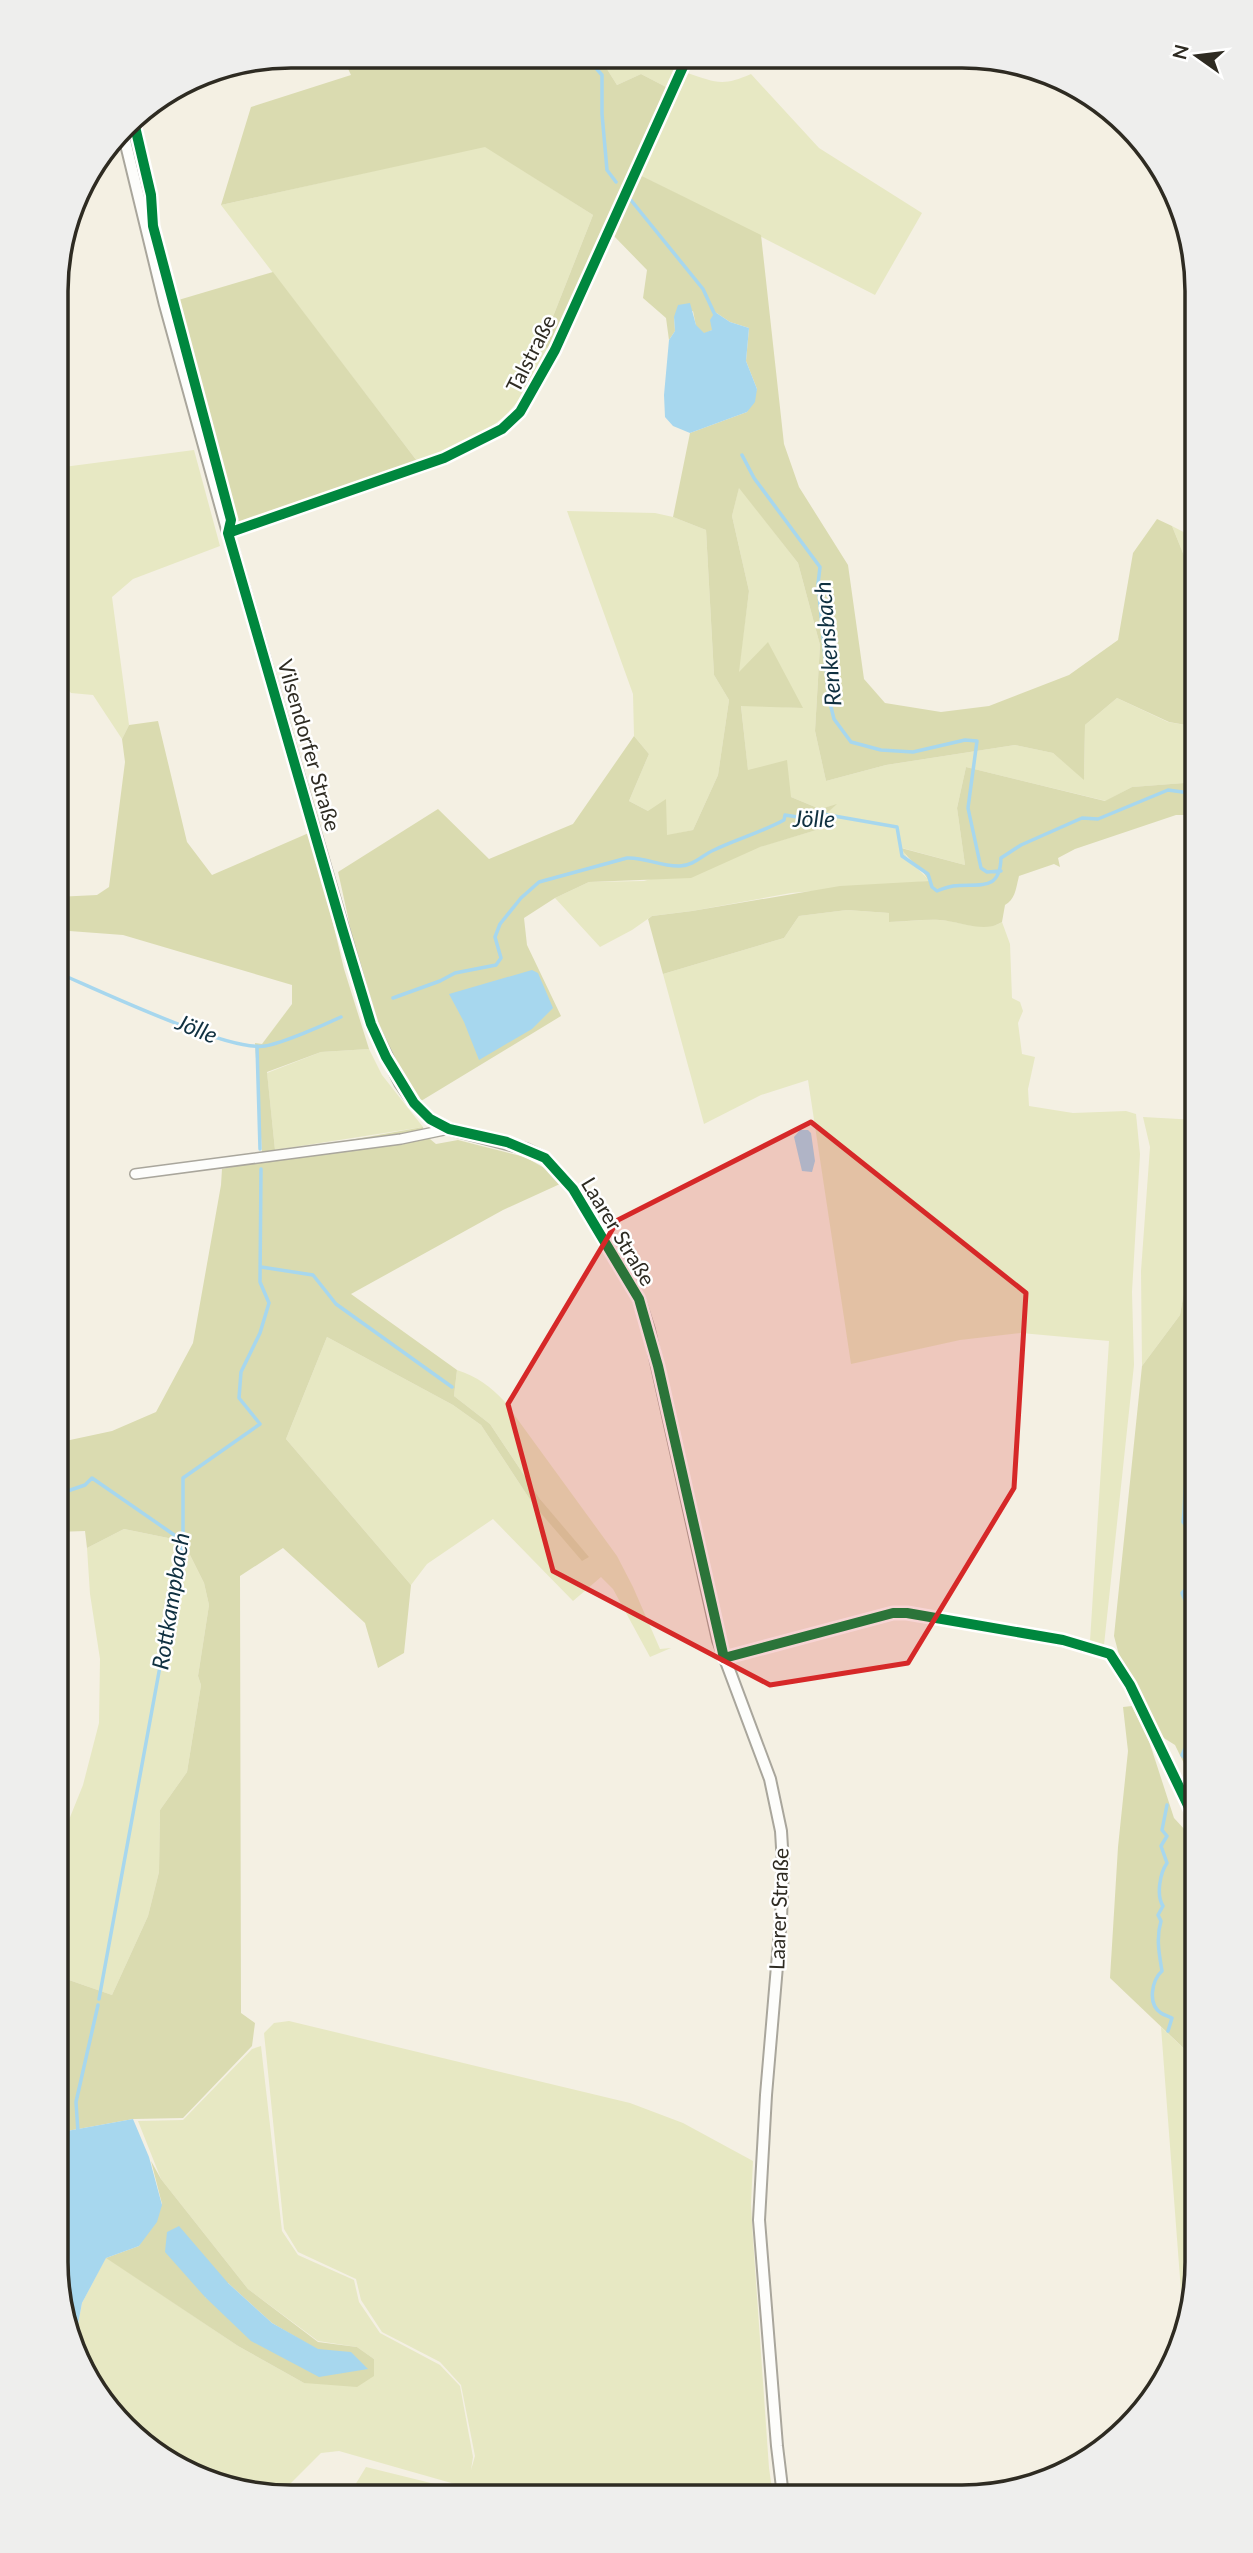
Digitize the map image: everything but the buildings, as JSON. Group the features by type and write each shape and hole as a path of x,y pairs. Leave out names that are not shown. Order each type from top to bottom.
{"street":[{"name":"Talstraße","path":"228,533 444,458 502,429 520,412 555,350 682,68"},
{"name":"Vilsendorfer Straße","path":"126,142 165,305 228,533 354,968"},
{"name":"Laarer Straße","path":"354,968 371,1024 400,1083 414,1103 430,1119 449,1129 507,1142 545,1158 573,1189 639,1299 655,1354 724,1658 770,1779 782,1842 780,1919 759,2220 781,2485"},
{"path":"135,1174 401,1139 449,1129"},
{"path":"724,1658 893,1613 907,1613 1063,1640 1110,1654 1130,1685 1184,1798"}],"highlighted area":[{"path":"811,1122 1026,1293 1014,1488 908,1663 770,1685 553,1571 508,1404 618,1220"}],"green space":[{"path":"348,68 606,68 617,85 641,74 668,88 549,353 543,342 593,215 485,147 221,205 251,107 351,75"},
{"path":"606,68 677,68 668,88 641,74 617,85"},
{"path":"687,73 719,82 733,81 751,74 819,148 922,213 875,295 640,175"},
{"path":"485,146 593,215 543,342 549,353 525,393 510,411 492,426 465,441 417,461 221,205"},
{"path":"640,175 761,235 784,444 799,487 848,565 864,679 885,703 941,712 989,706 1069,675 1118,640 1133,553 1157,519 1172,526 1185,558 1185,725 1169,722 1117,698 1085,725 1084,780 1053,753 1015,745 886,765 826,781 815,731 820,645 798,563 739,488 732,516 749,591 739,672 768,642 803,708 741,706 748,770 787,760 791,797 820,809 837,804 826,814 823,828 760,847 691,878 589,882 555,898 524,918 527,945 561,1016 421,1101 403,1076 376,1021 358,962 338,872 438,809 489,859 573,824 634,736 649,754 629,801 648,811 666,799 667,835 693,830 718,775 729,700 714,675 706,530 673,517 690,433 747,412 757,389 746,361 749,328 730,322 715,312 712,330 704,334 696,326 693,311 674,317 675,331 669,340 666,318 643,298 647,270 612,234"},
{"path":"273,272 417,461 236,524 214,431 175,301"},
{"path":"194,450 220,546 133,579 112,597 129,725 122,739 93,695 69,690 69,466"},
{"path":"739,487 798,563 820,645 815,731 826,781 886,765 1015,745 1053,753 1084,779 1085,725 1117,698 1168,722 1185,725 1185,783 1132,787 1106,801 966,767 957,808 965,865 902,848 908,859 930,881 791,893 652,916 600,947 555,898 589,882 644,881 823,828 826,814 835,805 820,809 791,797 748,771 741,705 802,708 768,643 738,674 749,591 732,516"},
{"path":"567,511 655,513 706,530 714,675 729,700 718,775 693,830 666,836 648,811 629,801 649,754 634,736 633,694"},
{"path":"1172,526 1185,533 1185,558"},
{"path":"158,721 187,842 212,875 311,832 344,969 369,1049 321,1052 267,1072 275,1150 262,1152 255,1043 262,1044 292,1004 292,985 123,935 69,931 69,896 97,895 109,887 125,762 122,739 129,725"},
{"path":"966,767 1105,801 1132,787 1185,783 1185,815 1176,815 1075,849 1058,858 1060,867 1054,864 1019,876 1013,896 1005,905 1002,922 995,925 979,927 940,920 889,922 889,913 847,910 799,916 784,938 663,974 648,919 652,916 840,886 929,881 901,848 965,865 957,808"},
{"path":"847,910 889,913 889,922 940,920 988,926 1002,922 1010,944 1012,998 1020,1002 1023,1011 1018,1023 1022,1054 1035,1057 1028,1089 1029,1106 1073,1113 1126,1111 1136,1114 1140,1154 1132,1292 1134,1365 1104,1645 1090,1641 1109,1341 1021,1333 960,1340 851,1364 808,1080 761,1095 704,1124 663,974 784,938 799,916"},
{"path":"369,1049 382,1075 423,1127 275,1150 267,1073 321,1052"},
{"path":"1143,1117 1185,1119 1184,1289 1180,1315 1142,1366 1141,1271 1150,1147"},
{"path":"423,1127 424,1134 436,1144 458,1140 525,1157 548,1170 560,1184 503,1210 351,1294 457,1370 454,1396 490,1424 540,1499 589,1557 582,1561 533,1504 481,1425 453,1405 327,1337 286,1439 411,1585 404,1653 378,1668 365,1623 283,1548 240,1576 241,2013 255,2023 252,2046 183,2118 133,2119 68,2131 68,1919 69,1980 112,1995 148,1916 159,1872 160,1810 187,1772 201,1685 198,1676 209,1605 204,1583 183,1541 124,1529 87,1548 85,1531 68,1532 68,1440 112,1431 156,1412 193,1343 222,1169 265,1160 328,1153 350,1140"},
{"path":"1184,1289 1184,1764 1175,1745 1159,1735 1119,1655 1114,1636 1142,1366 1180,1315"},
{"path":"327,1337 453,1405 481,1425 533,1504 588,1557 540,1499 490,1424 454,1396 457,1370 494,1391 505,1402 617,1556 660,1649 671,1648 650,1657 613,1589 601,1577 573,1601 493,1519 427,1564 411,1585 286,1439"},
{"path":"124,1529 183,1541 204,1583 209,1605 198,1676 201,1685 187,1772 160,1810 159,1872 148,1916 112,1995 69,1980 68,1822 83,1785 99,1723 100,1659 90,1594 87,1548"},
{"path":"1132,1706 1149,1741 1174,1818 1184,1829 1184,2049 1110,1978 1118,1847 1128,1751 1123,1707"},
{"path":"289,2021 630,2103 683,2123 753,2161 751,2204 771,2485 458,2485 339,2451 321,2453 289,2485 262,2483 220,2473 193,2462 144,2429 106,2386 91,2360 78,2325 82,2303 106,2257 238,2346 304,2383 374,2359 357,2347 318,2341 248,2289 161,2179 138,2121 183,2120 252,2049 261,2046 282,2231 298,2255 354,2280 359,2302 380,2333 440,2365 460,2386 473,2457 471,2470 475,2456 461,2385 440,2362 382,2332 361,2300 356,2279 298,2252 284,2229 264,2033 274,2023"},
{"path":"1161,2027 1184,2049 1184,2276 1181,2295"},
{"path":"151,2161 161,2179 248,2289 318,2342 357,2347 374,2359 374,2376 357,2387 304,2383 238,2346 106,2258 139,2246 162,2204","holes":["228,2283 272,2323 318,2350 205,2297"]},
{"path":"366,2467 439,2485 355,2485"}],"water":[{"path":"690,303 696,325 704,333 712,330 710,320 715,312 730,322 749,328 746,361 757,389 755,402 747,412 690,433 673,426 665,417 664,395 669,340 675,331 674,317 678,305"},
{"path":"532,970 538,973 553,1008 532,1029 479,1060 449,994"},
{"path":"800,1130 808,1130 811,1133 815,1161 812,1172 802,1171 794,1137"},
{"path":"133,2119 149,2157 162,2205 157,2222 139,2246 106,2258 82,2303 78,2325 68,2261 68,2131"},
{"path":"179,2226 228,2283 272,2323 318,2349 351,2352 368,2369 319,2377 251,2341 205,2297 165,2252 167,2232"}],"waterway":[{"name":"Renkensbach","path":"596,68 602,75 607,170 616,182"},
{"name":"Renkensbach","path":"630,199 703,289 715,315"},
{"name":"Renkensbach","path":"742,455 754,478 820,567 818,584 829,699 834,719 851,742 881,750 913,752 965,740 977,741 968,808 981,868 987,872 1001,871"},
{"name":"Jölle","path":"393,998 455,973 496,965 501,958 495,937 500,924 521,898 539,882 627,858 673,866 685,865 776,824 784,820 785,815 810,819 811,815 817,813 897,827 902,856 928,874 932,887 937,891 992,881 997,877 1001,858 1021,845 1082,818 1098,819 1168,790 1185,792"},
{"name":"Jölle","path":"69,977 193,1030 247,1045 273,1044 341,1017"},
{"name":"Rottkampbach","path":"257,1046 260,1149"},
{"name":"Rottkampbach","path":"99,1999 183,1541 183,1478 260,1424 239,1398 241,1372 260,1333 269,1303 260,1282 261,1169"},
{"path":"261,1267 313,1275 336,1304 452,1387"},
{"path":"68,1491 85,1485 92,1478 183,1541"},
{"path":"1184,1503 1184,1524"},
{"path":"1184,1591 1182,1593 1184,1598"},
{"path":"1184,1750 1182,1755 1184,1757"},
{"path":"1167,1805 1162,1830 1167,1836 1161,1846 1167,1863 1162,1872 1160,1896 1163,1906 1158,1915 1161,1921 1158,1940 1162,1971 1152,1992 1157,2009 1172,2018 1168,2031"},
{"name":"Rottkampbach","path":"78,2132 76,2102 98,2005"}],"cycle path":[{"path":"228,533 444,458 502,429 520,412 555,350 682,68"},
{"path":"136,132 151,195 153,226 231,520 228,533"},
{"path":"228,533 371,1024 386,1057 414,1103 430,1119 449,1129 507,1142 545,1158 573,1189 639,1299 658,1366 724,1658 893,1613 907,1613 1063,1640 1110,1654 1130,1685 1184,1798"}]}
